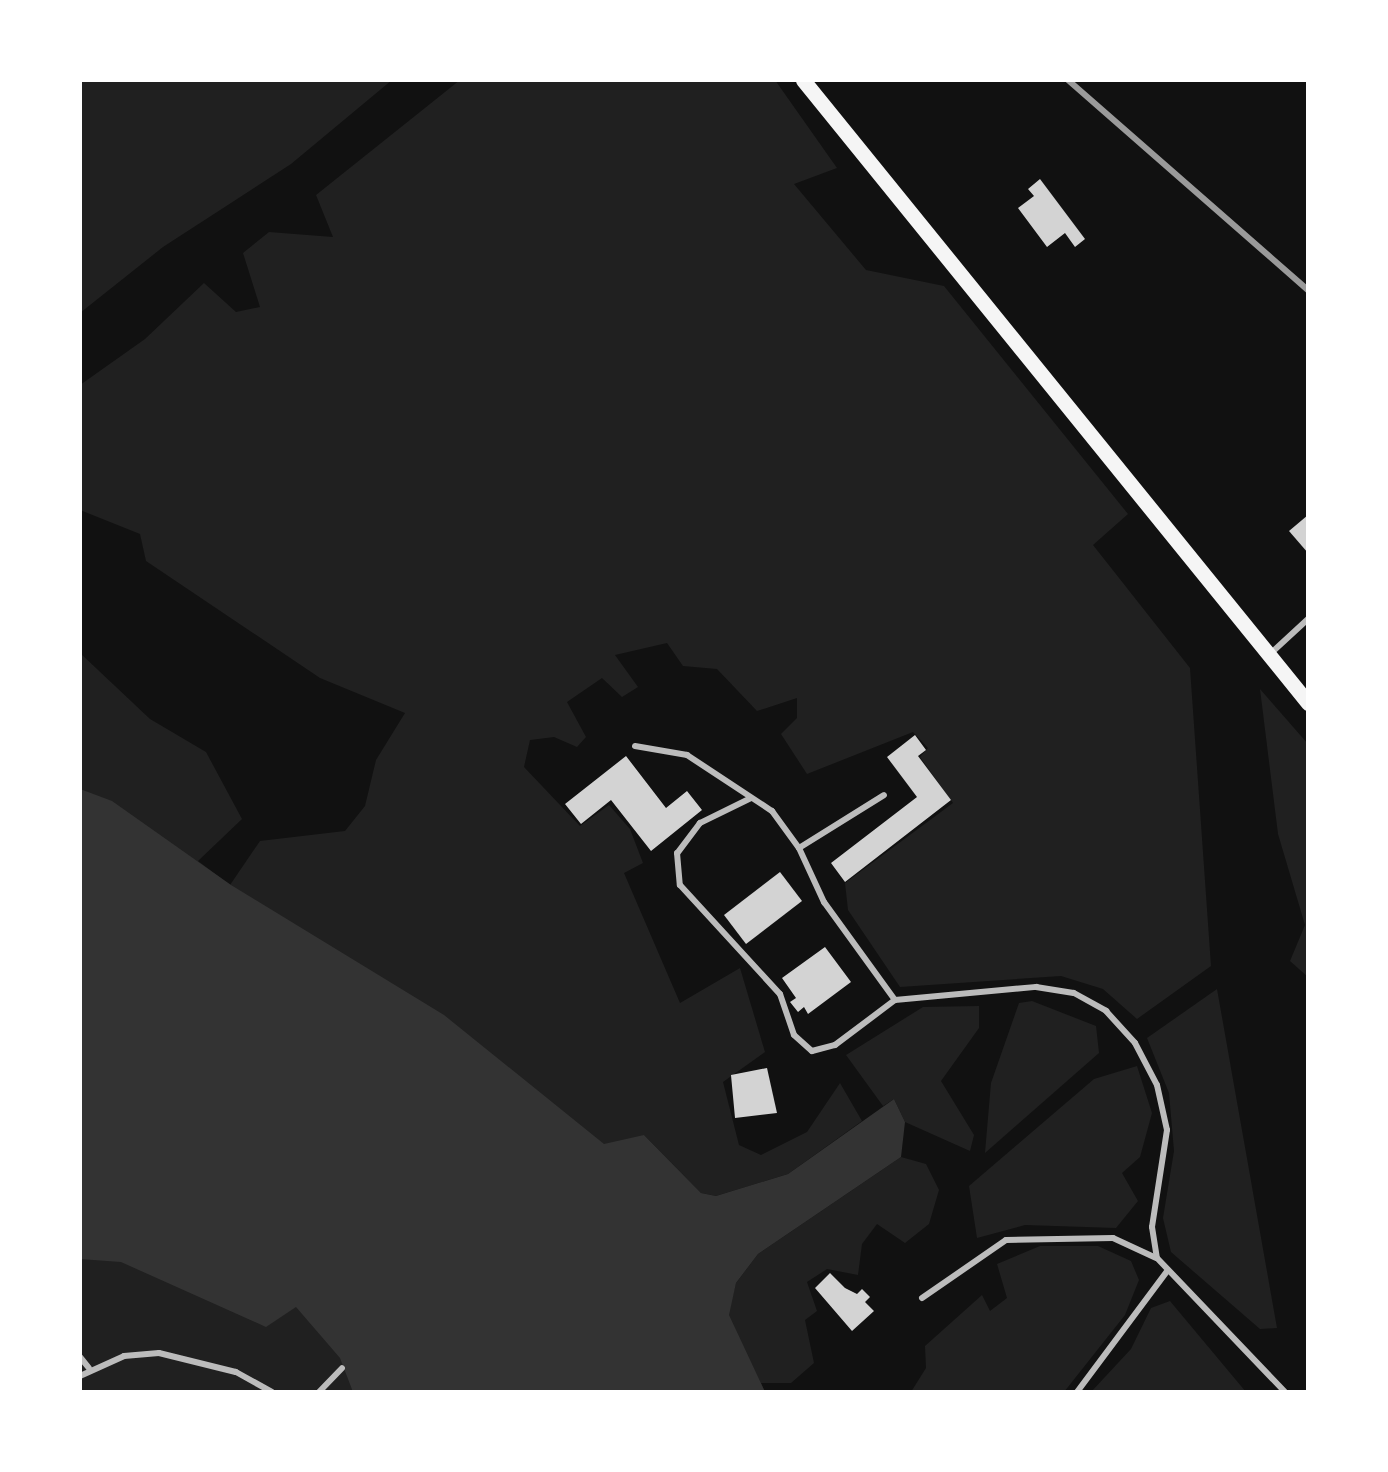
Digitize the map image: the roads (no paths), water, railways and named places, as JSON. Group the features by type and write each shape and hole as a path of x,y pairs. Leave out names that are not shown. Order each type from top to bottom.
{"main road":[{"path":"802,80 1308,703"}],"lane":[{"path":"1269,655 1308,619"},
{"path":"635,746 686,755 772,811 799,848 824,902 895,1000"},
{"path":"799,848 884,795"},
{"path":"751,798 700,823 677,853 680,884 745,949 780,994 794,1035 812,1052 834,1045 895,1000 1036,987 1074,993 1106,1011 1135,1043 1157,1085 1167,1130 1152,1228 1157,1258"},
{"path":"922,1298 1006,1240 1112,1238 1157,1258 1285,1392"},
{"path":"1077,1392 1168,1270"},
{"path":"80,1376 90,1368 159,1353 236,1372 272,1392"},
{"path":"80,1357 90,1368"},
{"path":"318,1392 342,1368"}],"railway":[{"path":"1068,80 1308,290"}]}
